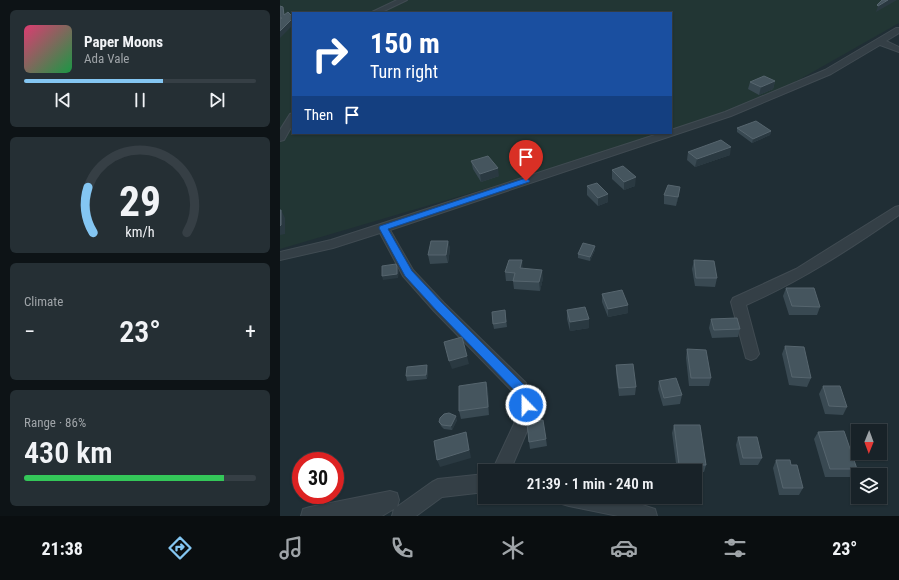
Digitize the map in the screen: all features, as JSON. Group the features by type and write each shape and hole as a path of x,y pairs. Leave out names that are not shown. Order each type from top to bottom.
{"street":[{"path":"376,12 403,0"},
{"path":"672,133 728,114 828,72 899,30"},
{"path":"879,42 899,50"},
{"path":"280,138 292,118"},
{"path":"280,256 333,244 668,134"},
{"path":"751,354 738,302 761,293 820,261 899,210"},
{"path":"383,228 408,273 439,307 520,388 526,405 522,424 503,464"},
{"path":"401,516 438,488 478,484"},
{"path":"310,516 390,500 365,516"},
{"path":"606,504 648,516"}],"green space":[{"path":"280,0 899,0 899,23 760,102 672,131 672,12 292,12 292,134 661,134 593,157 280,249"}],"building":[{"path":"882,0 888,0 878,6 877,5"},
{"path":"280,6 283,7 284,15 288,12 292,16 292,19 280,31 280,19 282,18 280,18"},
{"path":"764,76 775,81 761,87 750,82"},
{"path":"756,121 771,131 753,139 737,128"},
{"path":"721,140 731,147 697,159 688,152"},
{"path":"488,156 498,168 480,174 471,161"},
{"path":"623,166 636,177 624,182 612,170"},
{"path":"597,183 608,194 598,198 587,186"},
{"path":"668,185 680,187 678,197 664,195"},
{"path":"280,210 281,225 280,226"},
{"path":"431,241 448,241 446,255 428,255"},
{"path":"583,243 595,246 590,257 578,254"},
{"path":"509,260 522,260 520,268 542,270 539,282 513,281 515,273 505,272"},
{"path":"694,260 714,261 717,278 696,278"},
{"path":"396,264 397,274 382,276 382,266"},
{"path":"786,288 814,288 820,307 792,306"},
{"path":"622,290 628,305 608,309 602,294"},
{"path":"585,307 589,319 570,322 567,310"},
{"path":"505,310 506,322 493,324 492,312"},
{"path":"737,318 740,329 714,330 711,319"},
{"path":"462,337 467,356 449,361 444,342"},
{"path":"785,346 804,347 811,378 792,377"},
{"path":"687,349 706,350 711,378 691,378"},
{"path":"633,364 636,387 619,388 616,365"},
{"path":"427,365 426,375 406,376 407,367"},
{"path":"676,378 682,395 664,398 659,381"},
{"path":"486,382 488,407 459,411 459,386"},
{"path":"823,386 840,386 847,407 829,406"},
{"path":"449,413 456,416 451,426 442,425 439,422 440,418 444,414"},
{"path":"543,420 546,439 529,442 527,423"},
{"path":"674,425 700,425 706,465 679,464"},
{"path":"844,431 851,451 851,460 854,460 857,468 830,469 818,432"},
{"path":"466,432 469,450 437,460 434,441"},
{"path":"738,437 757,437 762,458 743,458"},
{"path":"776,460 790,460 791,465 797,465 803,488 783,488"}],"route":[{"path":"526,181 383,228 408,273 439,307 520,388 526,405"}]}
